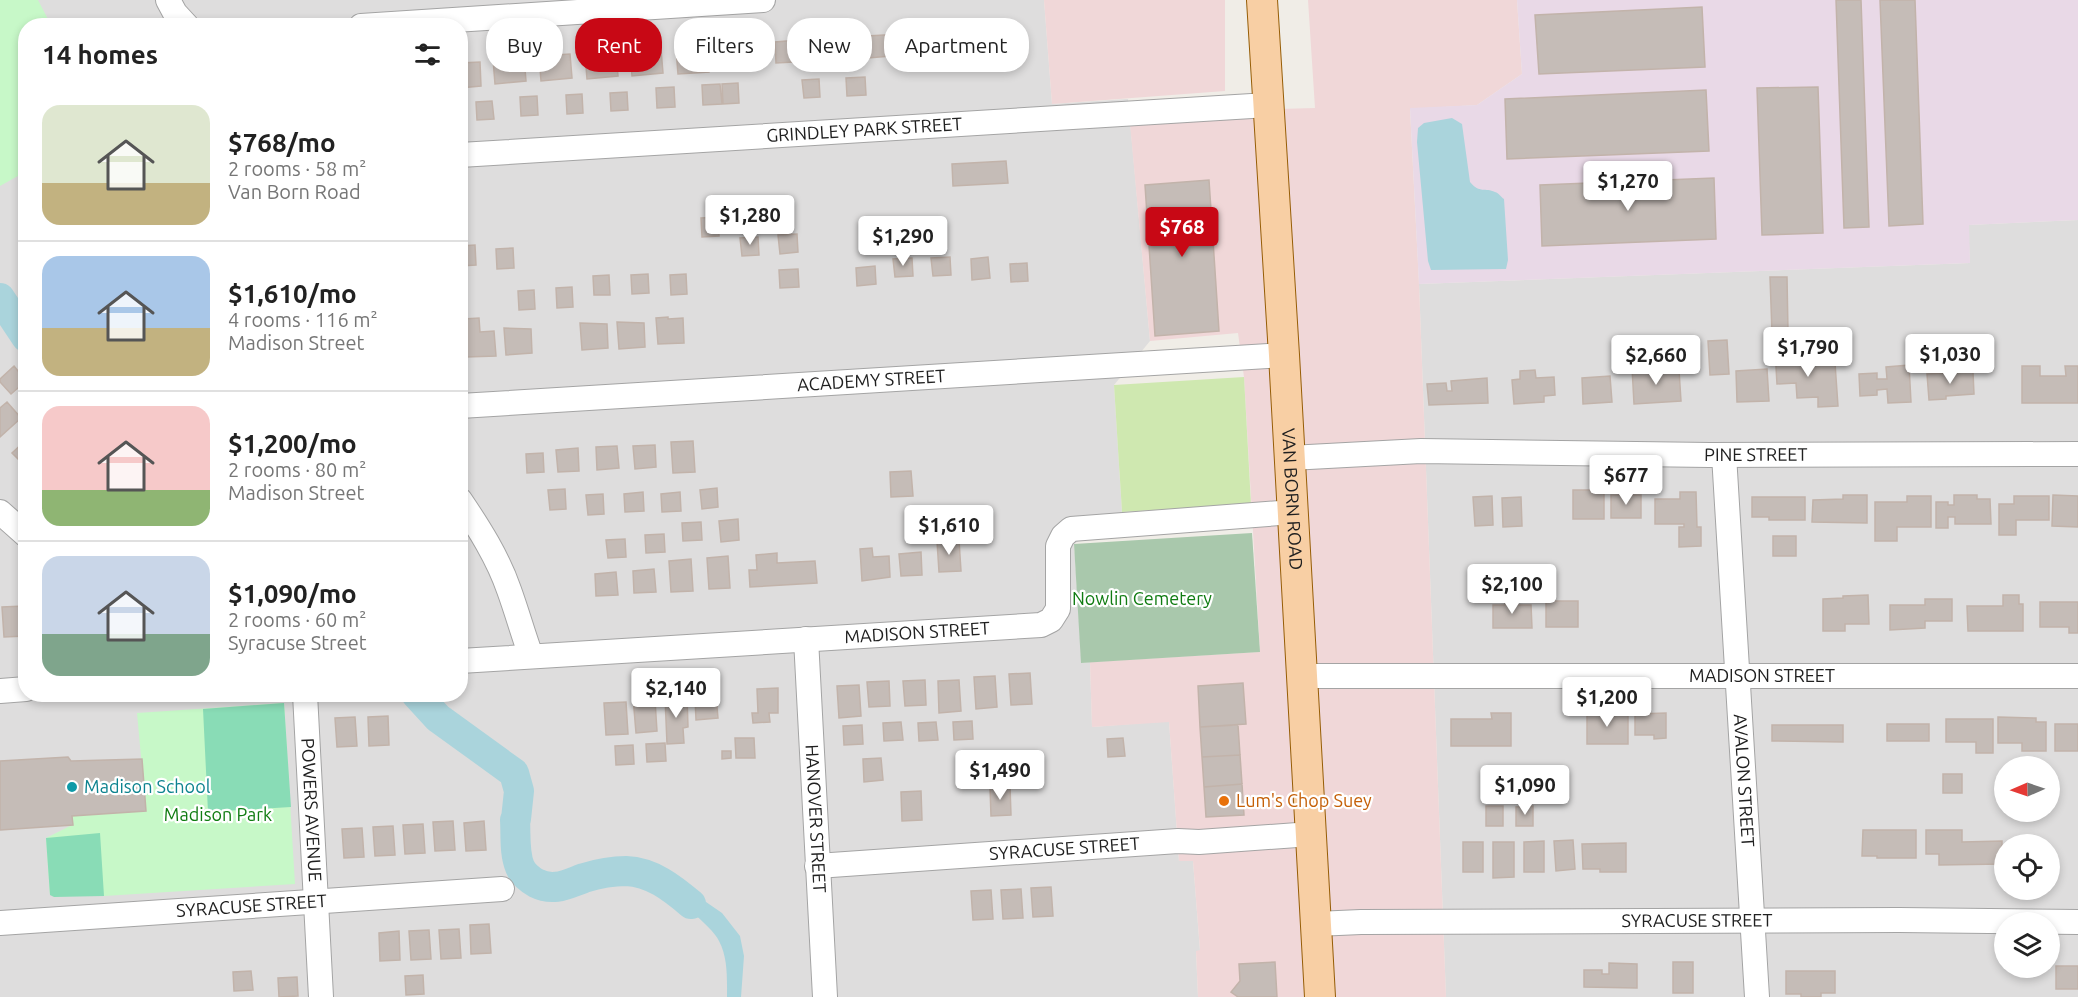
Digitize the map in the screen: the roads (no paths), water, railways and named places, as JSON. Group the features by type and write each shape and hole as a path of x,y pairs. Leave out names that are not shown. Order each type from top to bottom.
{"main road":[{"name":"VAN BORN ROAD","path":"1262,0 1320,997"}],"street":[{"path":"168,0 180,18"},
{"path":"468,19 763,0"},
{"name":"GRINDLEY PARK STREET","path":"468,155 1268,105"},
{"name":"ACADEMY STREET","path":"468,406 1284,355"},
{"name":"PINE STREET","path":"1290,458 1421,451 2078,454"},
{"name":"AVALON STREET","path":"1724,454 1757,997"},
{"path":"0,512 18,528"},
{"name":"MADISON STREET","path":"468,660 1041,625 1051,620 1058,609 1058,546 1063,536 1071,529 1293,512"},
{"path":"468,513 494,556 509,589 531,656"},
{"name":"HANOVER STREET","path":"806,639 825,997"},
{"name":"MADISON STREET","path":"1302,676 2078,676"},
{"path":"0,691 18,690"},
{"name":"POWERS AVENUE","path":"305,702 321,997"},
{"name":"SYRACUSE STREET","path":"817,866 1311,834"},
{"name":"SYRACUSE STREET","path":"0,923 502,889"},
{"name":"SYRACUSE STREET","path":"1316,924 1361,922 2078,922"}],"water":[{"path":"1452,118 1462,124 1470,182 1504,199 1508,260 1506,269 1431,270 1428,261 1417,142 1418,128 1424,123"},
{"path":"661,871 722,913 740,936 744,956 741,997 727,997 725,961 715,934 656,884"}],"waterway":[{"path":"0,298 18,325"},
{"path":"423,702 438,718 514,773 519,791 515,820 517,856 521,870 531,880 543,886 555,887 605,873 635,872 661,882 691,904"}],"place":[{"name":"Madison School","path":"72,787"},
{"name":"Lum's Chop Suey","path":"1224,801"}],"park label":[{"name":"Nowlin Cemetery","path":"1142,599"},
{"name":"Madison Park","path":"218,815"}]}
